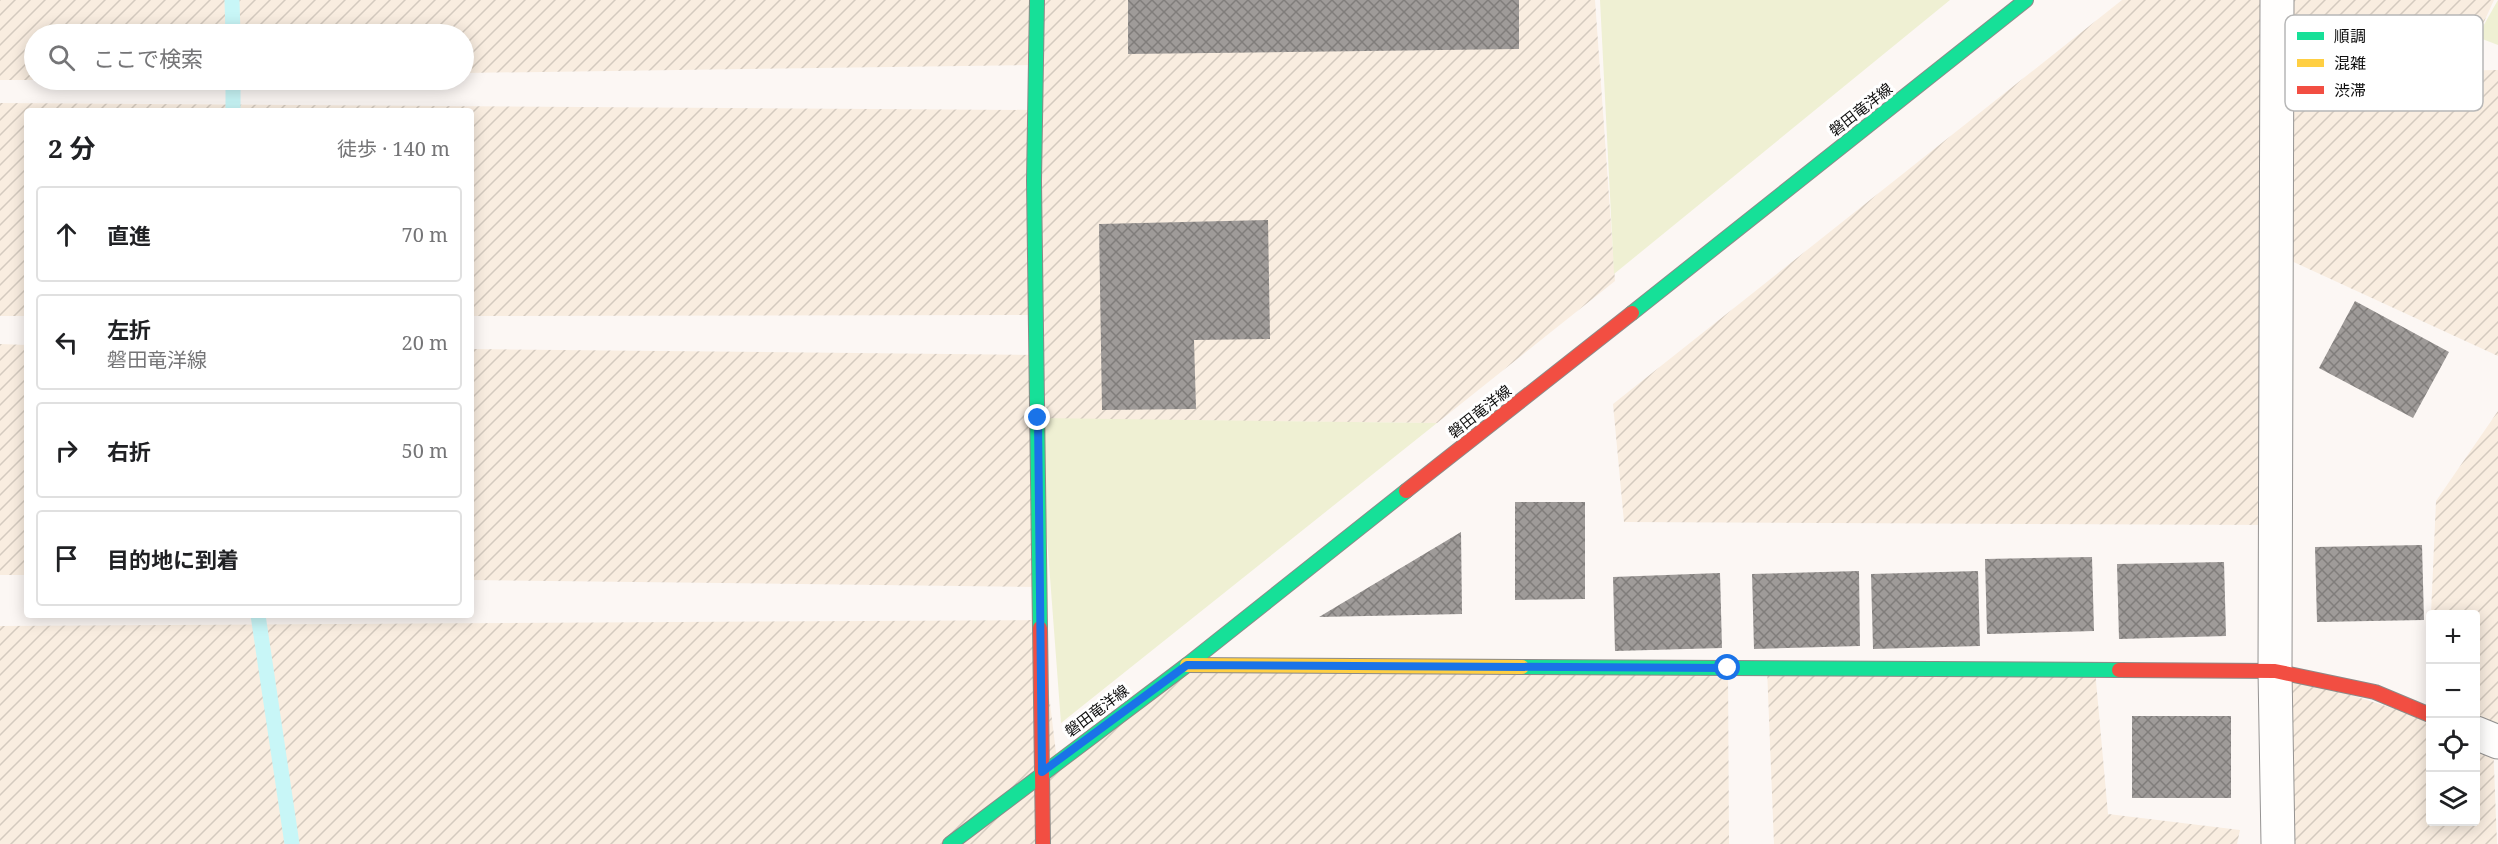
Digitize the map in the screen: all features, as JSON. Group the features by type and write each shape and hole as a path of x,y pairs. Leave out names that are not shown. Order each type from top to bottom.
{"street":[{"path":"1037,0 1034,181 1043,844"},
{"name":"磐田竜洋線","path":"950,844 1042,772 1187,665 2026,0"},
{"path":"2277,0 2275,671 2278,844"},
{"path":"1187,665 2275,671 2375,692 2426,713"},
{"path":"2480,735 2498,742"}],"shaded area":[{"path":"0,0 1595,0 1615,281 1437,423 1038,419 1040,587 474,580 474,349 1038,355 1036,65 474,73 474,24 24,24 24,80 0,80"},
{"path":"2122,0 2494,0 2483,24 2483,15 2285,15 2285,51 2277,52 2277,74 2285,74 2285,111 2483,111 2483,70 2498,70 2498,356 2276,254 2275,525 1624,522 1613,404"},
{"path":"0,103 1036,110 1036,315 474,316 474,108 24,108 24,316 0,316"},
{"path":"0,344 24,345 24,575 0,575"},
{"path":"2498,411 2498,742 2493,741 2497,844 2278,844 2275,671 2426,719 2426,826 2480,826 2480,610 2431,610 2436,501"},
{"path":"1040,620 1057,761 1195,658 1728,668 1729,844 0,844 0,626"},
{"path":"1767,668 2095,670 2108,814 2240,830 2237,844 1774,844"}],"green space":[{"path":"1600,0 1950,0 1614,274"},
{"path":"2498,0 2498,45 2483,39 2483,26"},
{"path":"1038,418 1437,423 1061,723"}],"building":[{"path":"1128,0 1519,0 1519,49 1128,54"},
{"path":"1268,220 1270,339 1194,340 1196,409 1102,410 1099,224"},
{"path":"2355,301 2449,352 2413,418 2319,368"},
{"path":"1515,502 1585,502 1585,599 1515,600"},
{"path":"1461,532 1462,614 1319,617"},
{"path":"2422,545 2424,620 2317,622 2315,547"},
{"path":"2092,557 2094,631 1987,634 1985,559"},
{"path":"2224,562 2226,636 2119,639 2117,564"},
{"path":"1859,571 1860,646 1754,649 1752,574"},
{"path":"1978,571 1980,646 1873,649 1871,574"},
{"path":"1720,573 1722,648 1615,651 1613,577"},
{"path":"2132,716 2231,716 2231,798 2132,798"}],"waterway":[{"path":"232,0 233,24"},
{"path":"233,90 233,108"},
{"path":"258,618 292,844"}],"traffic: fast":[{"path":"1037,0 1034,181 1040,628"},
{"path":"1632,313 2026,0"},
{"path":"950,844 1187,665 1406,491"},
{"path":"1522,667 2119,670"}],"traffic: slow":[{"path":"1187,665 1522,667"}],"traffic: jam":[{"path":"1406,491 1632,313"},
{"path":"1040,628 1043,844"},
{"path":"2119,670 2275,671 2375,692 2426,713"}],"route":[{"path":"1038,418 1042,772 1187,665 1728,668"}]}
